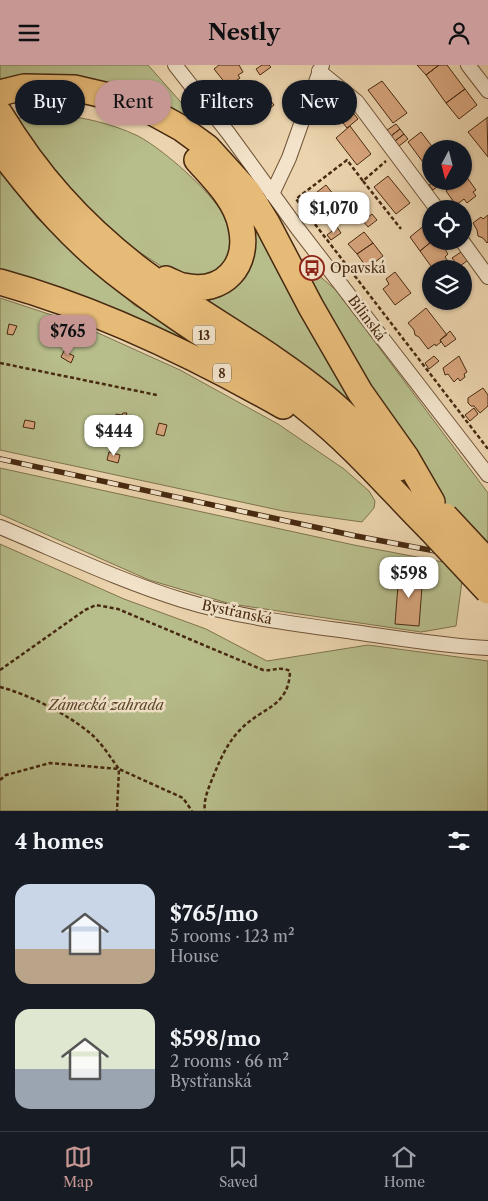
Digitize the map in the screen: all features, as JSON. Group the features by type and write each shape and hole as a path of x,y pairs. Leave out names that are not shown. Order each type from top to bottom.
{"highway":[{"name":"8","path":"0,93 24,87 74,88 120,99 152,112 181,128 207,147 248,192 360,392 406,457 431,515 488,591"},
{"path":"0,104 30,101 75,103 114,111 145,124 171,140 197,160 218,184 233,205 241,225 244,245 232,273 221,282 212,286 183,286 136,266"},
{"name":"13","path":"0,114 7,144 30,190 54,218 126,281 260,372 313,413 364,461 431,515"},
{"name":"13","path":"7,144 44,179 67,205 136,266 272,357 325,397 378,446 431,515"},
{"name":"8","path":"0,282 103,318 250,387 286,408 316,429 431,515 488,562"}],"street":[{"name":"Bílinská","path":"175,65 229,134 298,229 488,475"},
{"path":"468,65 488,91"},
{"path":"272,194 289,158 320,68 357,102 430,200"},
{"path":"468,250 488,277"},
{"name":"Bystřanská","path":"0,527 132,583 184,601 224,611 342,631 442,644 488,647"}],"path":[{"path":"363,181 396,153"},
{"path":"401,229 347,161 296,199 488,449"},
{"path":"298,229 311,219"},
{"path":"0,363 157,395"},
{"path":"0,670 85,610 96,605 118,609 263,670 270,671 283,667 290,671 290,683 282,698 241,728 230,741 209,788 204,806 205,811"},
{"path":"0,687 20,692 90,733 119,769 117,811"},
{"path":"0,780 6,775 50,763 119,769 183,798 192,811"}],"green space":[{"path":"0,65 148,65 161,80 95,80 95,99 85,98 85,80 15,80 15,88 0,86"},
{"path":"171,91 181,102 181,121 171,114"},
{"path":"85,119 95,121 95,125 110,125 128,131 150,143 193,179 219,208 233,234 228,258 222,267 211,277 175,275 105,230 69,190 19,125 85,125"},
{"path":"186,125 200,125 217,149"},
{"path":"0,171 37,218 134,305 188,337 233,370 0,273"},
{"path":"248,213 354,398 351,404 201,295 214,293"},
{"path":"298,258 336,290 488,493 488,552 437,494 354,362"},
{"path":"0,298 76,323 180,370 278,424 344,469 369,491 375,501 374,508 362,522 283,511 0,450"},
{"path":"0,468 354,545 464,566 456,626 421,632 231,604 149,580 0,514"},
{"name":"Zámecká zahrada","path":"0,544 124,599 206,629 267,661 368,645 488,661 488,811 0,811"}],"building":[{"path":"219,65 239,65 243,72 238,75 240,78 237,80 223,80 214,69"},
{"path":"262,65 269,65 271,67 260,75 256,69"},
{"path":"417,65 439,65 426,75"},
{"path":"439,65 447,65 465,89 446,103 426,75"},
{"path":"382,81 407,113 393,123 368,90"},
{"path":"465,89 477,105 459,119 446,103"},
{"path":"487,118 488,157 468,132"},
{"path":"396,124 400,129 391,136 387,130"},
{"path":"350,126 371,154 357,165 336,138"},
{"path":"400,129 404,134 395,141 391,136"},
{"path":"421,132 427,140 422,140 422,161 408,142"},
{"path":"404,134 408,139 399,146 395,141"},
{"path":"388,176 410,203 396,214 374,187"},
{"path":"472,184 476,190 473,192 476,196 471,200 452,200 446,191 472,190"},
{"path":"326,185 348,213 333,224 312,196"},
{"path":"372,214 377,220 368,227 363,221"},
{"path":"488,215 487,243 478,236 473,223 481,217 483,219"},
{"path":"337,227 341,233 331,240 327,235"},
{"path":"422,227 422,249 420,251 410,237"},
{"path":"364,232 373,243 357,254 348,244"},
{"path":"373,243 383,256 367,268 357,254"},
{"path":"422,249 446,250 448,254 445,257 447,260 426,260 420,251"},
{"path":"461,252 468,260 454,260 452,258"},
{"path":"395,272 411,293 395,305 383,289 389,284 386,279"},
{"path":"424,310 428,310 447,335 436,346 435,344 428,349 419,337 415,335 414,330 408,323"},
{"path":"9,324 17,326 13,335 7,334"},
{"path":"450,331 456,339 445,347 440,340"},
{"path":"64,351 74,356 71,363 61,357"},
{"path":"434,356 439,361 429,369 425,363"},
{"path":"459,356 467,372 460,381 458,378 454,382 448,374 445,375 443,368"},
{"path":"483,388 488,395 488,406 480,413 474,406 468,403 468,398"},
{"path":"474,408 478,414 470,421 465,415"},
{"path":"127,413 123,423 114,421 116,414 122,415"},
{"path":"132,417 139,419 136,430 130,427"},
{"path":"25,420 35,422 34,429 23,427"},
{"path":"114,421 123,423 121,430 112,428"},
{"path":"159,423 167,425 164,436 156,434"},
{"path":"109,452 120,455 118,463 107,460"},
{"path":"399,572 423,574 419,626 395,624"}],"railway":[{"path":"0,459 356,536 488,561"}],"place":[{"name":"Opavská","path":"312,268"}]}
